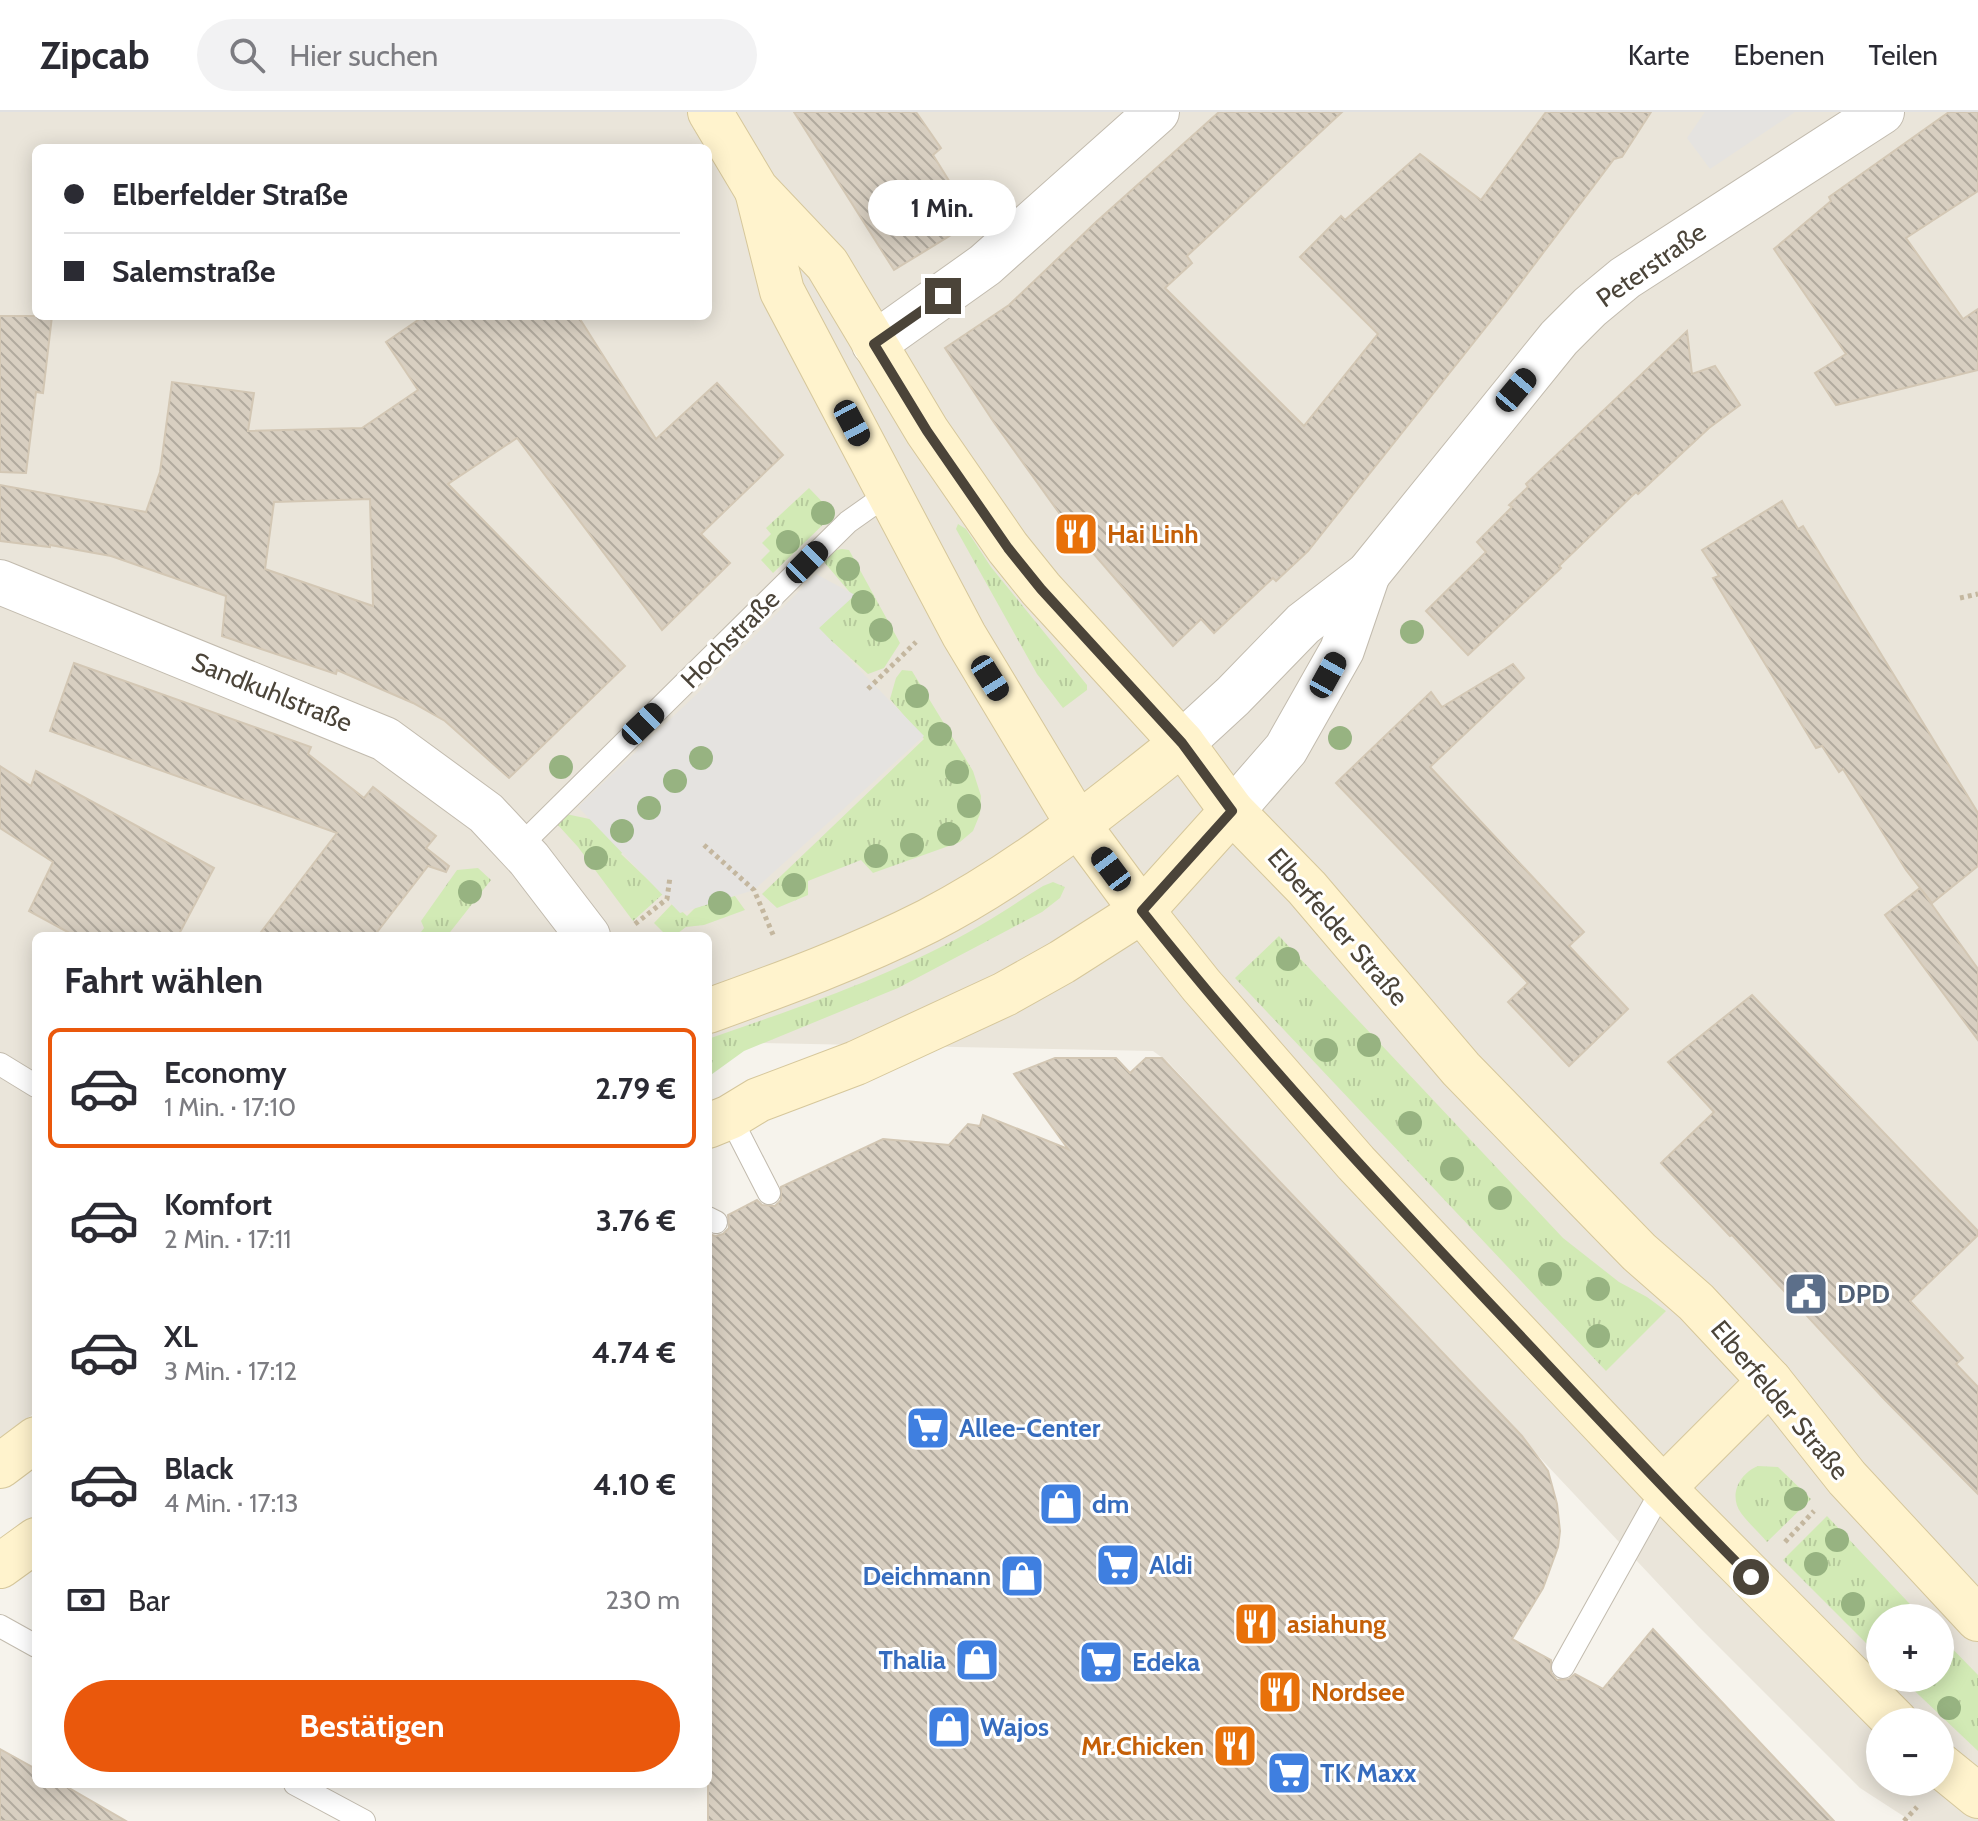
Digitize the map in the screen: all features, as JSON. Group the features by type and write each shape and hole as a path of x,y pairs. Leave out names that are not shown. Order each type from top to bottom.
{"main road":[{"name":"Elberfelder Straße","path":"710,112 756,189 827,264 927,431 1008,548 1041,589 1182,743 1232,811 1307,888 1461,1069 1639,1252 1696,1302 1770,1381 1847,1478 1978,1619"},
{"name":"Elberfelder Straße","path":"756,189 782,291 964,635 1079,826 1142,911 1201,985 1356,1163 1663,1488 1882,1708"},
{"path":"712,1010 870,949 930,920 1008,875 1079,826 1182,743"},
{"name":"Peterstraße","path":"1142,911 1232,811"},
{"path":"719,1122 758,1100 856,1063 1005,994 1142,911"},
{"path":"1663,1488 1770,1381"},
{"path":"0,1466 32,1442"},
{"path":"0,1566 32,1543"},
{"path":"1954,1776 1978,1796"}],"street":[{"path":"874,344 985,265 1157,112"},
{"name":"Peterstraße","path":"1182,743 1303,624 1368,574 1536,365 1590,307 1625,278 1882,112"},
{"name":"Peterstraße","path":"1232,811 1286,749 1342,650 1368,574"},
{"name":"Sandkuhlstraße","path":"0,582 385,739 477,806 519,847"},
{"path":"519,847 585,932"}],"lane":[{"name":"Hochstraße","path":"519,847 848,522 889,493"},
{"path":"0,1064 32,1084"},
{"path":"719,1122 769,1193"},
{"path":"1561,1664 1663,1488"},
{"path":"0,1626 32,1644"},
{"path":"302,1788 364,1821"}],"path":[{"path":"1960,598 1978,594"},
{"path":"868,689 894,663"},
{"path":"704,845 754,890 792,981"},
{"path":"631,927 667,899 670,877"},
{"path":"1751,1577 1847,1478"}],"shaded area":[{"path":"0,112 1978,112 1978,1821 1911,1821 1872,1796 1954,1796 1954,1708 1866,1708 1866,1792 1860,1788 1698,1626 1168,1062 1153,1051 712,1042 712,932 32,932 32,1414 0,1442"},
{"path":"1705,112 1795,112 1710,169 1687,138"},
{"path":"816,574 855,595 819,628 924,736 754,890 680,913 578,807 699,692"}],"green space":[{"path":"809,488 834,514 773,573 761,560 770,551 762,543 771,534 766,528"},
{"path":"958,524 966,529 991,567 1087,685 1087,690 1063,708 1037,674 956,529"},
{"path":"836,550 849,550 900,643 884,668 868,674 834,643 759,717 741,700 853,596 824,562"},
{"path":"902,670 912,671 973,771 981,796 980,814 973,831 960,842 873,873 861,860 808,881 808,895 777,908 762,894 924,739 890,699 896,678"},
{"path":"719,754 621,854 663,894 633,921 557,824 566,814 613,824"},
{"path":"478,868 491,880 450,932 421,932 424,928 421,921 457,870"},
{"path":"1053,882 1065,887 1060,898 1042,912 898,988 744,1051 712,1074 712,1038 847,989 915,959 981,925"},
{"path":"718,885 727,885 745,910 704,925 686,927 679,932 663,932 654,923 673,903 687,916"},
{"path":"1279,936 1563,1238 1619,1282 1666,1311 1606,1371 1235,978"},
{"path":"1758,1466 1778,1467 1811,1499 1767,1542 1741,1513 1736,1499 1741,1479"},
{"path":"1827,1516 1910,1604 1866,1604 1866,1643 1783,1560"},
{"path":"1954,1650 1978,1675 1978,1751 1954,1728 1954,1708 1933,1708 1916,1692 1954,1692"}],"building":[{"path":"794,112 916,112 941,148 933,155 974,221 894,270"},
{"path":"1219,112 1342,112 1187,256 1192,263 1165,288 1304,426 1378,334 1300,257 1341,216 1345,220 1420,154 1481,200 1546,112 1651,112 1622,157 1614,159 1509,298 1308,551 1276,581 1273,578 1214,633 1201,619 1173,646 1062,517 945,348 1009,305"},
{"path":"1949,112 1978,112 1978,191 1906,238 1963,319 1978,309 1978,370 1836,405 1815,373 1846,354 1774,249 1831,201 1829,197"},
{"path":"0,316 32,316 32,320 52,320 43,393 36,392 26,473 0,472"},
{"path":"418,320 581,320 656,439 717,383 783,455 701,534 730,563 662,630 517,438 448,484 625,666 509,778 445,721 413,703 337,670 336,674 222,636 226,596 111,556 50,545 0,541 0,485 146,512 160,472 172,382 254,393 248,431 362,428 418,390 386,342","holes":["370,499 373,606 265,569 274,502"]},
{"path":"1687,331 1692,374 1715,366 1740,405 1709,428 1638,494 1636,492 1468,655 1426,611 1486,552 1477,542 1512,507 1509,505 1528,487 1526,484"},
{"path":"1782,501 1798,529 1803,526 1978,813 1978,866 1932,903 1906,870 1843,769 1839,772 1822,746 1816,748 1713,578 1719,576 1702,550"},
{"path":"74,663 311,747 308,754 364,798 373,787 436,836 426,848 449,866 446,872 428,866 377,932 261,932 337,833 50,731"},
{"path":"1513,664 1524,678 1430,767 1584,932 1569,946 1628,1009 1569,1066 1508,1002 1528,983 1336,783 1431,692 1442,707"},
{"path":"0,766 31,786 36,771 214,868 180,932 68,932 29,911 53,862 0,828"},
{"path":"1920,888 1978,969 1978,1040 1885,915"},
{"path":"1752,995 1978,1231 1978,1235 1910,1301 1963,1358 1956,1364 1978,1387 1978,1494 1661,1163 1714,1112 1668,1062"},
{"name":"Allee-Center","path":"1055,1058 1116,1058 1130,1073 1146,1058 1162,1058 1522,1436 1548,1471 1557,1504 1558,1547 1543,1588 1512,1639 1551,1660 1551,1673 1557,1680 1569,1679 1575,1674 1603,1689 1653,1629 1834,1821 708,1821 708,1788 712,1788 712,1235 723,1234 729,1228 728,1215 757,1200 762,1205 775,1206 781,1200 781,1187 883,1139 949,1145 968,1124 980,1126 983,1115 1068,1149 1014,1074"},
{"path":"0,1749 32,1767 32,1788 69,1788 126,1821 0,1821"}],"place":[{"name":"Hai Linh","path":"1076,534"},
{"name":"DPD","path":"1806,1294"},
{"name":"Allee-Center","path":"928,1428"},
{"name":"dm","path":"1061,1504"},
{"name":"Aldi","path":"1118,1565"},
{"name":"Deichmann","path":"1022,1576"},
{"name":"asiahung","path":"1256,1624"},
{"name":"Thalia","path":"977,1660"},
{"name":"Edeka","path":"1101,1662"},
{"name":"Nordsee","path":"1280,1692"},
{"name":"Wajos","path":"949,1727"},
{"name":"Mr.Chicken","path":"1235,1746"},
{"name":"TK Maxx","path":"1289,1773"}],"route":[{"path":"943,296 874,344 927,431 1008,548 1041,589 1182,743 1232,811 1142,911 1256,1050 1356,1163 1751,1577"}]}
